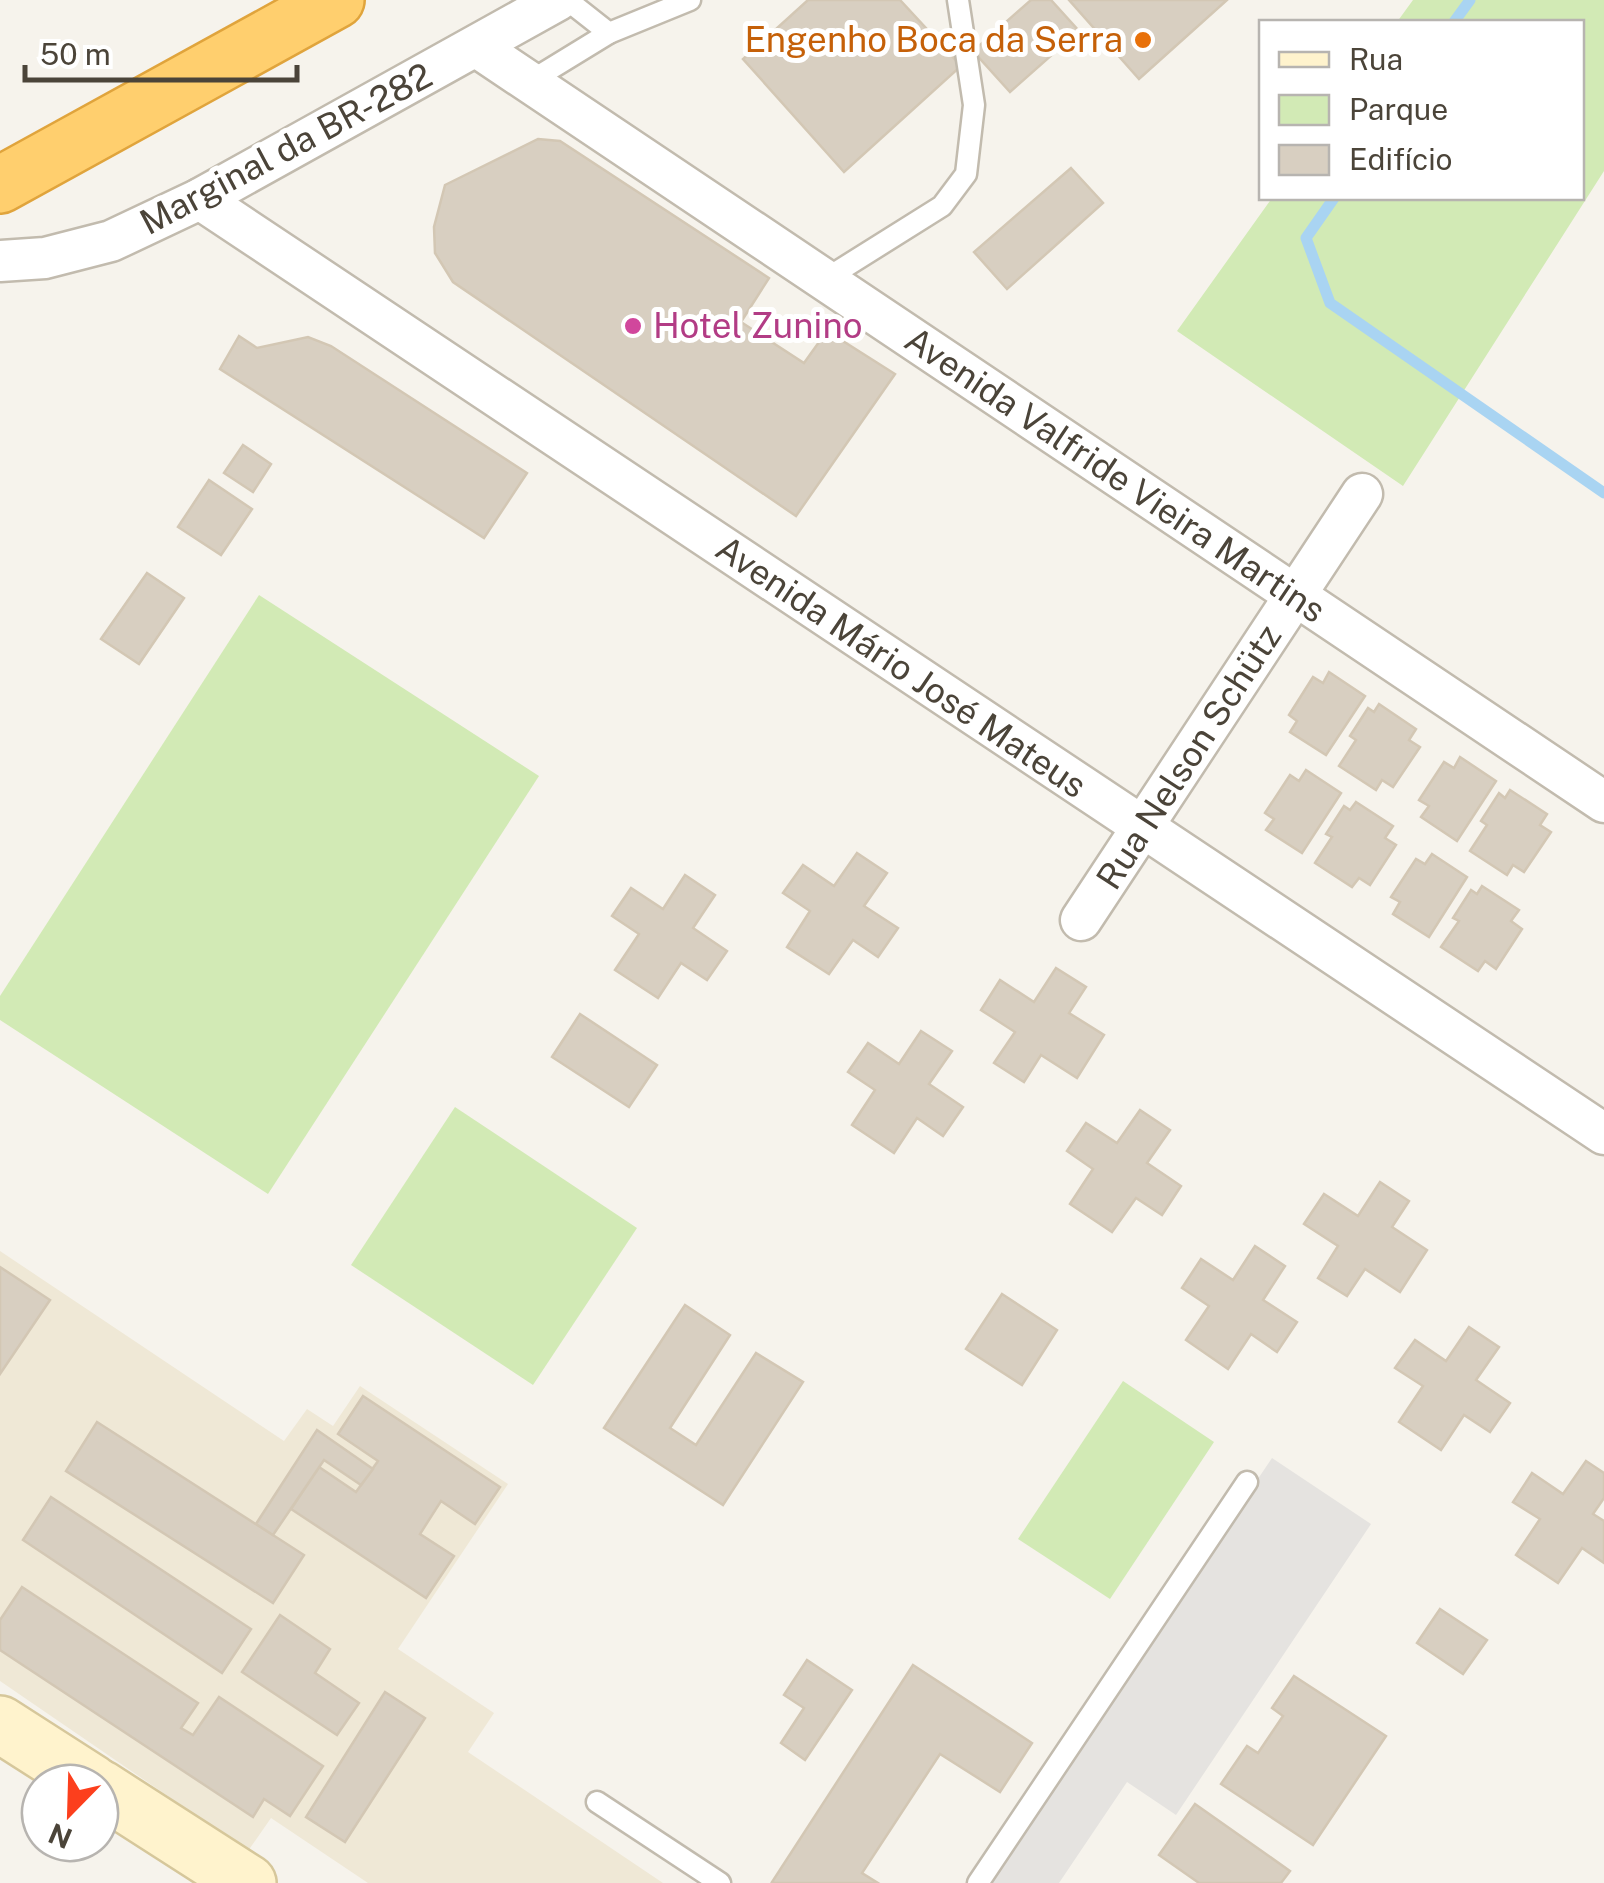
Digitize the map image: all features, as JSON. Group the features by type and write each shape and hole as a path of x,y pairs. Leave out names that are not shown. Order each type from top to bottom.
{"highway":[{"path":"0,185 336,0"}],"main road":[{"path":"0,1724 61,1763"},
{"path":"120,1801 248,1883"}],"street":[{"name":"Marginal da BR-282","path":"0,261 45,258 111,241 200,199 558,0"},
{"name":"Avenida Valfride Vieira Martins","path":"477,47 1604,802"},
{"name":"Avenida Mário José Mateus","path":"200,199 1604,1134"},
{"name":"Rua Nelson Schütz","path":"1081,920 1362,494"}],"lane":[{"path":"567,0 609,33"},
{"path":"530,82 609,33 690,0"},
{"path":"824,280 942,206 966,174 974,105 958,0"},
{"path":"978,1883 1246,1482"},
{"path":"596,1802 720,1883"}],"shaded area":[{"path":"0,1251 284,1441 307,1409 333,1426 360,1386 508,1484 398,1649 494,1713 468,1752 663,1883 368,1883 271,1818 248,1851 0,1681"},
{"path":"1272,1458 1371,1524 1176,1815 1127,1782 1059,1883 986,1883"}],"green space":[{"path":"1413,0 1604,0 1604,171 1403,486 1177,331 1271,200 1584,200 1584,20 1398,20"},
{"path":"259,595 539,776 268,1194 0,1020 0,996"},
{"path":"455,1107 637,1228 533,1385 351,1265"},
{"path":"1123,1381 1214,1442 1110,1599 1018,1539"}],"building":[{"path":"808,0 900,0 961,66 844,172 743,59"},
{"path":"1031,0 1051,0 1079,31 1010,92 973,51"},
{"name":"Engenho Boca da Serra","path":"1069,0 1227,0 1139,79"},
{"name":"Hotel Zunino","path":"538,139 560,141 769,278 741,322 804,363 827,331 895,374 796,516 453,282 435,253 434,227 445,185"},
{"path":"1071,168 1103,203 1007,289 974,252"},
{"path":"239,336 257,348 308,337 331,346 527,473 484,538 220,369"},
{"path":"243,445 271,464 253,492 224,473"},
{"path":"209,480 252,509 221,555 178,527"},
{"path":"147,573 184,598 139,664 101,639"},
{"path":"1329,672 1365,696 1326,755 1290,732 1297,721 1289,715 1313,677 1323,683"},
{"path":"1379,704 1416,729 1409,740 1420,747 1393,787 1382,780 1376,790 1339,766 1356,740 1350,736 1368,708 1374,712"},
{"path":"1460,757 1496,781 1457,841 1421,817 1429,806 1419,800 1444,762 1454,768"},
{"path":"1306,770 1341,793 1302,853 1266,830 1274,819 1265,813 1290,775 1299,781"},
{"path":"1510,790 1547,814 1540,825 1551,832 1524,872 1513,865 1507,875 1470,851 1487,825 1481,821 1499,793 1505,798"},
{"path":"1356,802 1393,826 1385,838 1396,845 1370,885 1359,878 1352,887 1315,863 1332,837 1326,834 1344,806 1350,810"},
{"path":"857,853 887,873 864,906 898,928 878,957 853,940 829,974 787,947 810,911 783,893 803,865 834,886"},
{"path":"1432,854 1467,877 1429,937 1393,914 1400,902 1391,897 1416,859 1425,864"},
{"path":"685,875 715,895 693,928 727,951 707,980 681,963 658,998 615,970 639,934 612,916 631,888 663,909"},
{"path":"1482,886 1519,910 1511,921 1522,929 1496,969 1485,961 1478,971 1441,947 1459,921 1453,918 1471,890 1477,894"},
{"path":"1056,968 1086,987 1069,1013 1104,1035 1077,1078 1041,1055 1024,1082 994,1063 1015,1032 981,1010 1000,980 1034,1002"},
{"path":"580,1014 657,1065 629,1107 552,1057"},
{"path":"921,1031 952,1051 929,1084 963,1107 943,1136 917,1118 894,1153 852,1125 875,1090 848,1072 868,1043 899,1064"},
{"path":"1140,1110 1170,1130 1147,1163 1181,1186 1162,1215 1136,1198 1112,1232 1070,1204 1093,1169 1067,1151 1086,1123 1117,1143"},
{"path":"1380,1182 1409,1201 1392,1227 1427,1250 1400,1292 1365,1269 1347,1296 1318,1278 1338,1246 1304,1224 1324,1194 1358,1216"},
{"path":"1255,1246 1285,1266 1263,1300 1297,1322 1277,1352 1251,1334 1228,1369 1186,1340 1209,1306 1182,1288 1201,1259 1233,1280"},
{"path":"0,1267 50,1300 0,1374"},
{"path":"1002,1294 1057,1330 1022,1385 966,1349"},
{"path":"685,1305 730,1335 670,1428 696,1445 756,1353 803,1382 723,1505 604,1428"},
{"path":"1469,1327 1499,1347 1476,1380 1510,1403 1490,1432 1464,1415 1441,1450 1399,1422 1423,1386 1395,1368 1415,1340 1446,1361"},
{"path":"363,1396 500,1487 475,1524 441,1501 420,1534 454,1556 426,1598 291,1509 319,1467 356,1492 378,1461 338,1434"},
{"path":"97,1422 304,1555 273,1603 66,1471"},
{"path":"317,1430 373,1469 361,1485 324,1460 273,1535 256,1524"},
{"path":"1586,1461 1604,1473 1604,1498 1593,1514 1604,1521 1604,1563 1582,1548 1558,1583 1516,1555 1540,1519 1513,1502 1532,1473 1563,1494"},
{"path":"51,1497 251,1629 222,1673 23,1540"},
{"path":"22,1587 198,1703 181,1728 193,1735 219,1697 323,1766 290,1816 264,1799 253,1817 0,1650 0,1620"},
{"path":"1440,1609 1487,1640 1463,1674 1417,1643"},
{"path":"280,1615 330,1649 315,1673 359,1703 337,1735 242,1672"},
{"path":"807,1660 852,1690 805,1760 781,1743 804,1708 784,1695"},
{"path":"913,1665 1032,1743 1000,1792 940,1754 862,1873 878,1883 772,1882"},
{"path":"1294,1676 1386,1736 1313,1845 1221,1784 1247,1746 1258,1753 1283,1716 1272,1708"},
{"path":"385,1692 425,1718 345,1842 306,1817"},
{"path":"1195,1804 1290,1871 1281,1883 1199,1883 1159,1855"}],"waterway":[{"path":"1455,20 1470,0"},
{"path":"1333,200 1306,238 1330,303 1604,493"}],"place":[{"name":"Engenho Boca da Serra","path":"1143,40"},
{"name":"Hotel Zunino","path":"633,326"}]}
